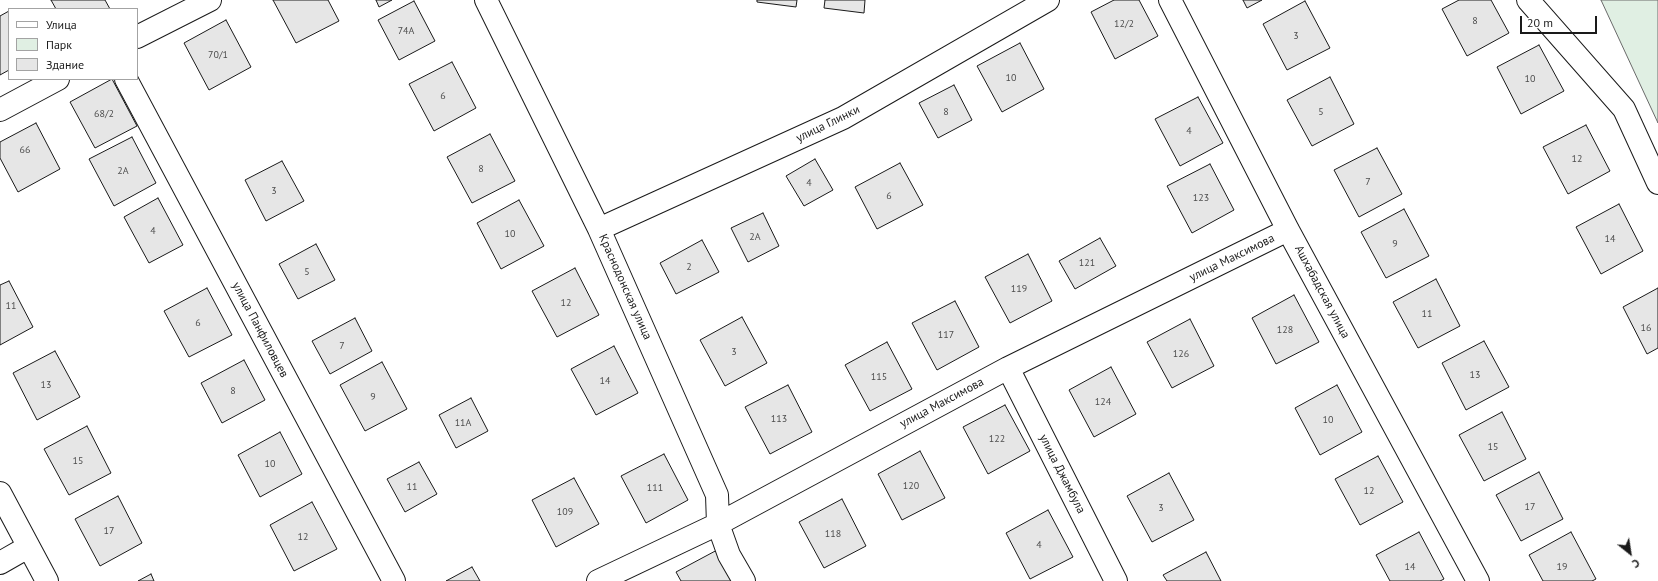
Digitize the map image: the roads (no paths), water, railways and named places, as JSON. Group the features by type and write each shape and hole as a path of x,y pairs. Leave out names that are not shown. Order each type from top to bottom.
{"street":[{"path":"138,36 210,0"},
{"name":"Краснодонская улица","path":"486,0 599,229 717,495 718,524 729,555 744,581"},
{"name":"улица Глинки","path":"599,229 843,118 1048,0"},
{"name":"Ашхабадская улица","path":"1170,0 1288,230 1478,581"},
{"path":"1528,0 1624,109 1658,183"},
{"path":"0,110 56,80"},
{"name":"улица Панфиловцев","path":"127,80 394,581"},
{"name":"улица Максимова","path":"598,581 718,524 1008,368 1288,230"},
{"name":"улица Джамбула","path":"1008,368 1116,581"},
{"path":"0,493 47,581"},
{"path":"0,562 28,547"}]}
